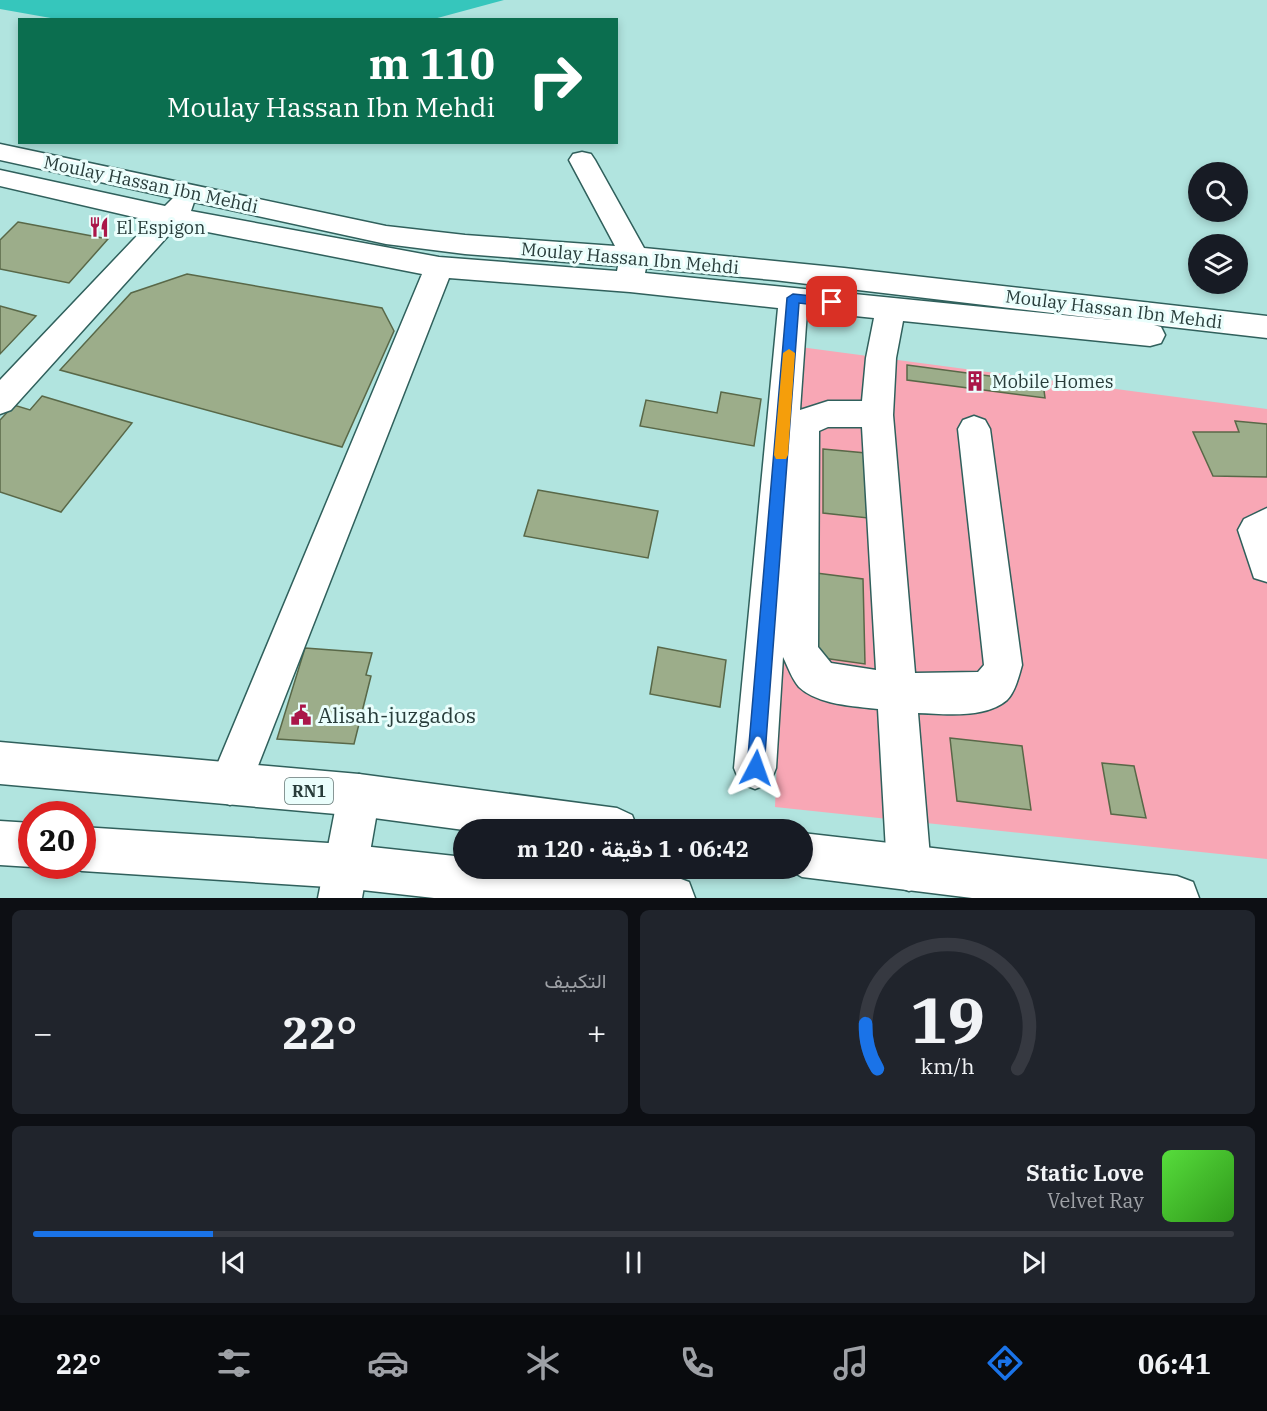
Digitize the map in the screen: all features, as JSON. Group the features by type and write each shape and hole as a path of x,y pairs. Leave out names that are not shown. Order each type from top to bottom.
{"street":[{"name":"Moulay Hassan Ibn Mehdi","path":"0,152 386,235 632,269 793,298 1217,342 1267,350"},
{"path":"582,160 632,269"},
{"name":"Moulay Hassan Ibn Mehdi","path":"0,178 171,216 439,267 632,269 914,285 1267,327"},
{"path":"0,401 192,192"},
{"path":"230,784 439,267"},
{"path":"756,768 793,298"},
{"path":"890,309 881,358 877,416 909,869"},
{"path":"877,416 821,414 810,419 803,426 799,649 807,669 824,680 896,692 972,694 989,689 999,680 1003,665 974,429"},
{"path":"1267,523 1256,530 1267,566"},
{"name":"RN1","path":"0,763 359,795 536,819"},
{"path":"342,882 359,795"},
{"path":"0,843 18,844"},
{"path":"96,851 342,882 482,881 673,898"},
{"path":"813,856 1177,898"}],"shaded area":[{"path":"800,347 1267,409 1267,859 775,807 786,538"}],"water":[{"path":"0,0 504,0 437,18 51,18 0,9"}],"building":[{"path":"18,222 108,239 69,283 0,269 0,240"},
{"path":"187,274 382,308 394,331 342,447 60,370 131,293"},
{"path":"0,306 36,316 0,354"},
{"name":"Mobile Homes","path":"907,365 1043,383 1045,398 907,380"},
{"path":"721,392 761,399 754,446 640,426 646,400 717,413"},
{"path":"42,396 132,423 61,512 0,492 0,420 14,405 30,410"},
{"path":"1235,421 1267,424 1267,477 1213,476 1193,432 1239,432"},
{"path":"823,449 866,453 868,518 823,513"},
{"path":"538,490 658,511 648,558 524,536"},
{"path":"816,573 863,579 865,664 816,657"},
{"path":"658,647 726,660 720,707 650,694"},
{"path":"305,648 372,653 366,675 371,676 354,744 277,739"},
{"path":"950,738 1022,746 1031,810 957,801"},
{"path":"1102,763 1134,766 1146,818 1111,814"}],"slow traffic":[{"path":"781,455 789,353"}],"place":[{"name":"El Espigon","path":"99,227"},
{"name":"Mobile Homes","path":"975,381"},
{"name":"Alisah-juzgados","path":"301,715"}],"route":[{"path":"756,768 793,298 832,302"}]}
